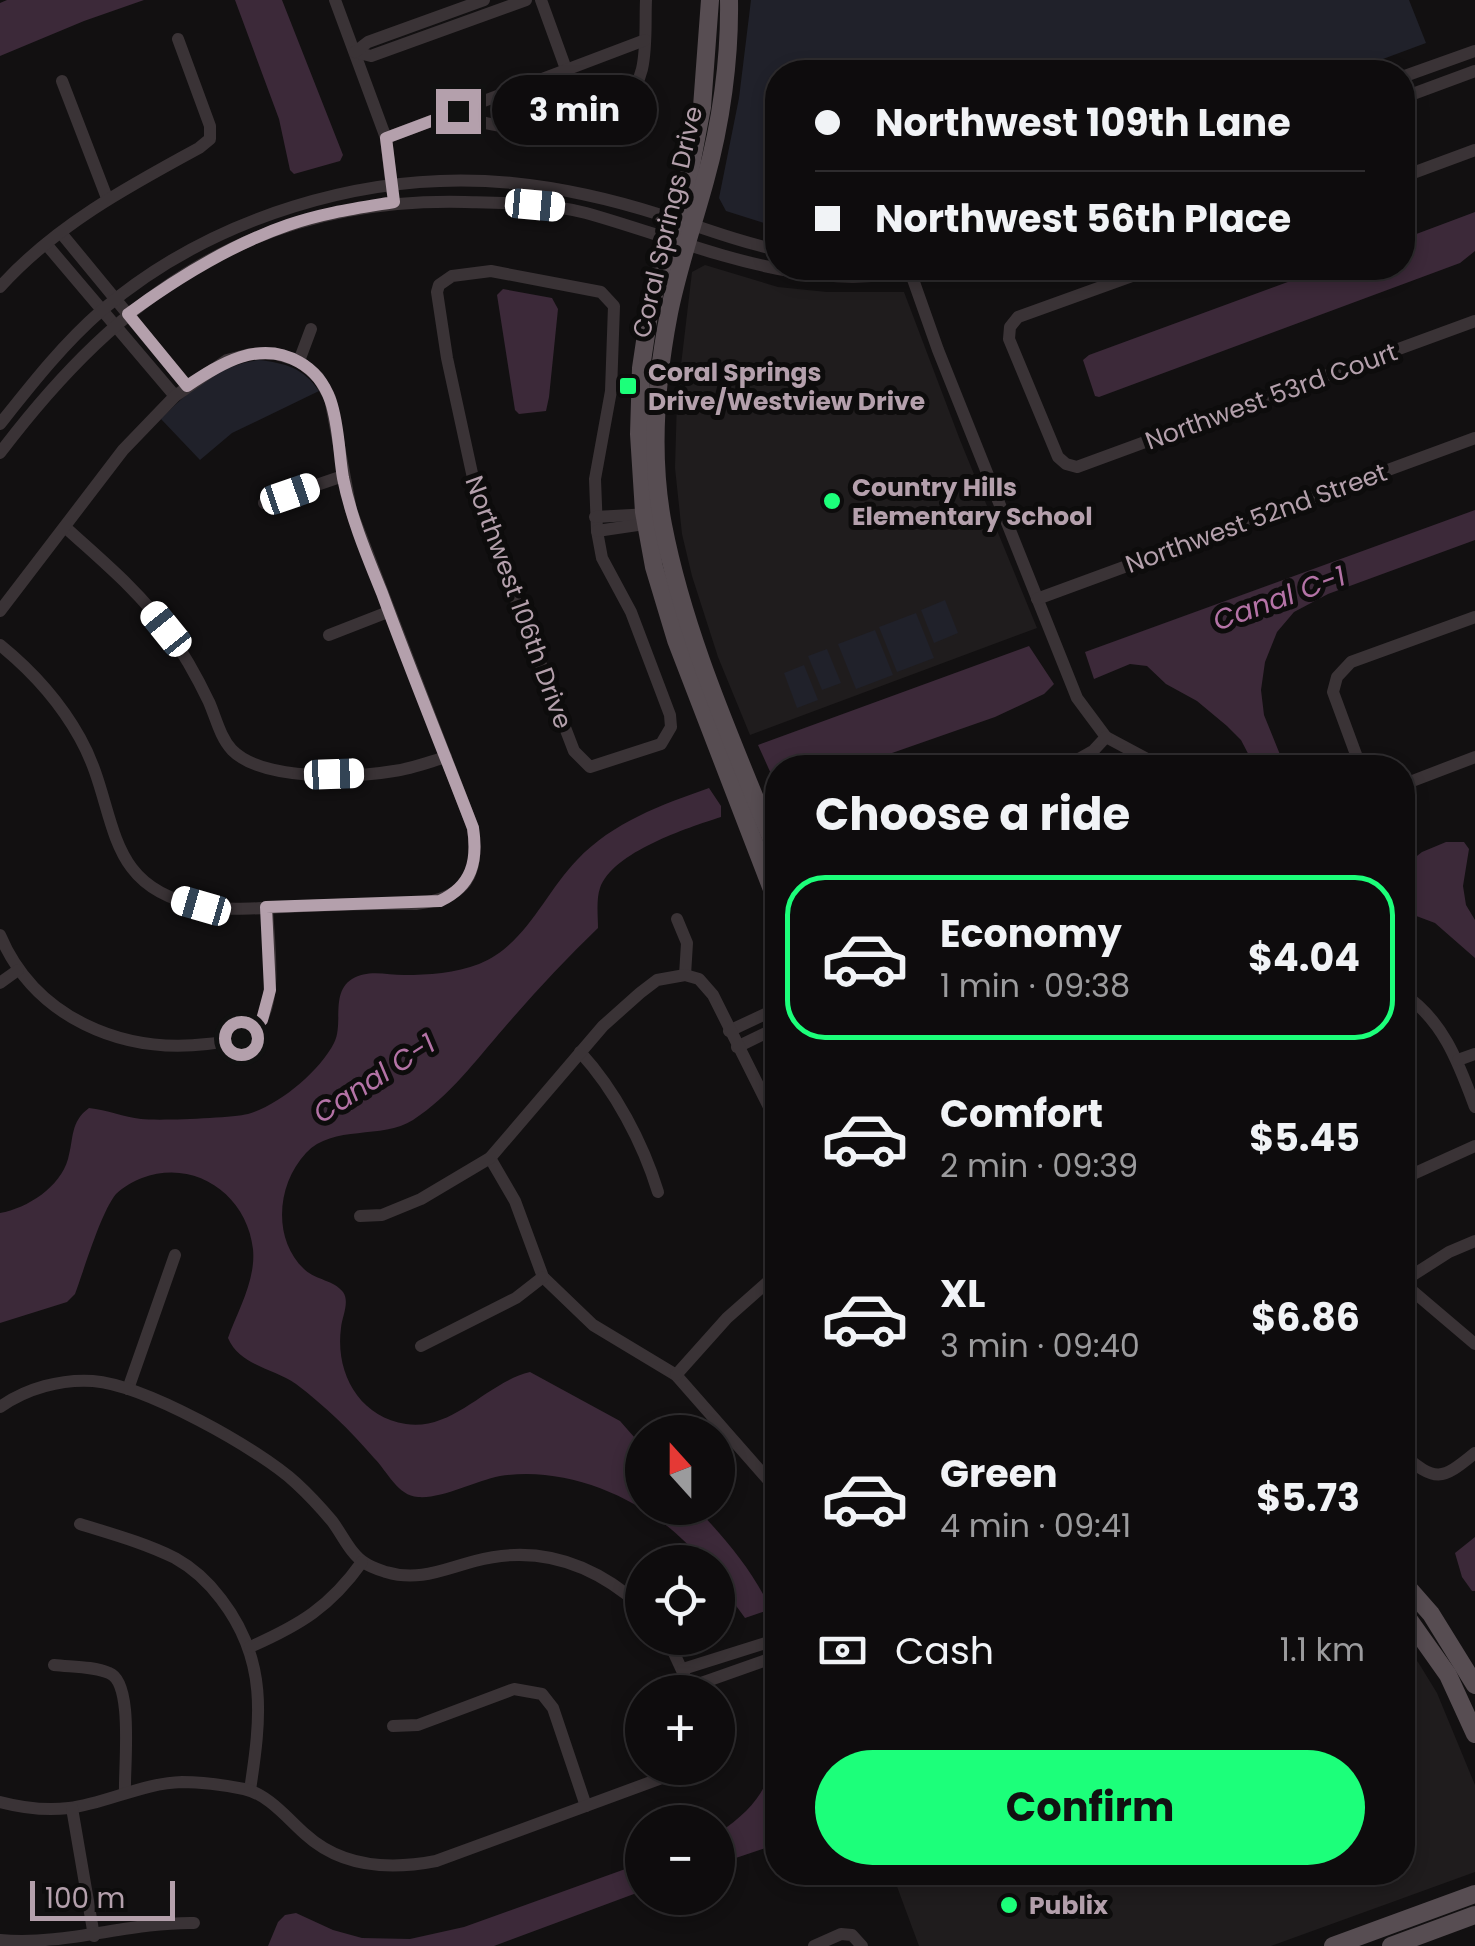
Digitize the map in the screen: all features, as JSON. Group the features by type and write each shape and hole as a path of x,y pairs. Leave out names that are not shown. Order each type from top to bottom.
{"main road":[{"name":"Coral Springs Drive","path":"710,0 702,107 677,243 660,370 650,518 676,640 765,871"},
{"name":"Coral Springs Drive","path":"683,222 706,180 720,110 729,0"},
{"name":"Coral Springs Drive","path":"650,518 765,822"},
{"path":"1415,1597 1445,1635 1475,1685"},
{"path":"1415,1628 1448,1675 1475,1734"},
{"path":"1428,1645 1445,1635"},
{"path":"1333,1946 1475,1894"},
{"path":"1391,1946 1475,1916"}],"street":[{"path":"335,0 386,138 394,202"},
{"path":"355,52 368,42 484,0"},
{"path":"355,52 370,56 526,0"},
{"path":"541,0 566,69"},
{"path":"458,111 477,123 557,132 581,128 617,109 634,89 642,68 646,0"},
{"path":"0,287 46,244 107,198 210,139 210,126 178,39"},
{"path":"386,138 645,40"},
{"path":"1415,73 1475,51"},
{"path":"1415,93 1475,71"},
{"path":"62,81 107,198"},
{"path":"1415,171 1475,150"},
{"path":"0,424 30,386 115,300 208,240 282,210 392,185 512,183 589,196 765,246"},
{"path":"0,453 49,390 113,325 184,275 291,224 394,202 510,203 560,208 765,265"},
{"path":"61,233 187,386"},
{"path":"46,244 174,396"},
{"name":"Northwest 106th Drive","path":"505,272 601,292 611,300 615,310 610,391 595,479 596,524 602,558 630,612 670,716 670,727 661,744 590,767 574,751 478,501 441,325 437,292 443,280 463,273 505,272"},
{"path":"913,280 1077,698 1106,736 1140,755"},
{"name":"Northwest 53rd Court","path":"1121,280 1018,317 1010,327 1009,339 1058,457 1076,467 1475,321"},
{"path":"299,361 312,328"},
{"path":"0,611 123,450 174,396 227,360 250,354 276,354 299,361 318,377 330,398 350,510 473,828 476,850 467,882 456,894 440,901 266,907 201,906 148,886 127,865 115,840 97,776 80,738 54,700 22,663 0,645"},
{"name":"Northwest 52nd Street","path":"1037,599 1475,438"},
{"path":"264,504 343,476"},
{"path":"596,524 650,518"},
{"path":"65,527 136,591 166,629 188,662 221,734 251,764 274,772 304,774 394,772 446,757"},
{"path":"328,635 388,612"},
{"path":"1356,755 1333,692 1337,677 1351,662 1475,617"},
{"path":"1087,755 1106,736"},
{"path":"1415,780 1475,758"},
{"path":"0,935 18,970 68,1016 103,1034 175,1048 241,1038 262,1020 270,990 266,907"},
{"path":"677,919 688,943 685,975"},
{"path":"0,983 18,970"},
{"path":"360,1216 382,1215 421,1199 490,1158 603,1026 656,980 685,975 699,979 713,995 765,1100"},
{"path":"1415,1001 1438,1027 1458,1060 1475,1107"},
{"path":"729,1031 765,1014"},
{"path":"737,1048 765,1034"},
{"path":"580,1052 602,1076 650,1166 658,1192"},
{"path":"1458,1060 1475,1054"},
{"path":"1415,1172 1475,1146"},
{"path":"490,1158 515,1201 543,1277 594,1325 676,1374 765,1476"},
{"path":"1415,1274 1475,1241"},
{"path":"128,1389 175,1255"},
{"path":"420,1346 516,1298 543,1277"},
{"path":"676,1374 727,1318 765,1285"},
{"path":"1415,1293 1475,1344"},
{"path":"0,1407 64,1381 97,1381 128,1389 262,1454 298,1484 362,1562 387,1572 414,1576 444,1573 474,1561 512,1554 549,1556 588,1568 625,1591"},
{"path":"1415,1465 1436,1476 1450,1474 1475,1454"},
{"path":"80,1524 179,1560 209,1584 230,1612 250,1647 258,1698 250,1790"},
{"path":"250,1647 298,1626 341,1593 362,1562"},
{"path":"683,1669 765,1644"},
{"path":"676,1655 685,1675"},
{"path":"729,1675 765,1661"},
{"path":"54,1665 111,1673 122,1684 126,1705 125,1792"},
{"path":"393,1726 418,1725 514,1689 542,1694 553,1708 586,1806"},
{"path":"0,1802 30,1809 72,1808 125,1792 180,1782 250,1790 282,1811 331,1854 364,1864 401,1868 436,1861 643,1785"},
{"path":"72,1808 94,1936"},
{"path":"0,1940 26,1944 170,1922 194,1922"},
{"path":"814,1946 841,1934 857,1941"}],"shaded area":[{"path":"751,0 1409,0 1426,43 1380,60 765,60 765,223 726,211 719,198 739,98"},
{"name":"Country Hills Elementary School","path":"705,265 778,287 827,292 904,292 1037,628 750,735 718,657 692,576 682,534 675,468 677,399 692,272"},
{"path":"259,360 293,368 319,391 232,433 200,460 161,419 205,381 231,367"},
{"path":"945,600 958,633 934,643 921,610"},
{"path":"916,613 934,658 897,672 879,627"},
{"path":"875,630 893,675 856,689 838,644"},
{"path":"827,649 841,683 822,690 808,656"},
{"path":"804,665 818,700 797,708 784,673"},
{"path":"1415,1659 1437,1693 1475,1785 1475,1872 1271,1946 919,1946 896,1885 1415,1885"}],"water":[{"path":"144,0 0,56 0,3"},
{"path":"235,0 282,0 343,155 340,161 294,174 290,170 279,119"},
{"path":"1475,212 1475,251 1460,263 1415,280 1415,234"},
{"path":"1293,280 1414,280 1099,397 1095,396 1083,360"},
{"path":"503,289 552,298 558,309 546,411 519,414 515,410 497,295"},
{"name":"Canal C-1","path":"1475,510 1475,540 1328,594 1294,612 1277,632 1265,662 1261,690 1264,715 1280,755 1249,755 1227,726 1147,666 1130,664 1094,679 1085,652"},
{"path":"1029,646 1054,684 1044,694 995,717 886,755 765,755 765,760 758,745"},
{"name":"Canal C-1","path":"709,788 721,806 721,817 653,843 620,863 600,888 598,928 538,989 462,1077 439,1100 401,1126 330,1138 317,1144 296,1166 282,1211 287,1242 294,1256 313,1276 343,1292 346,1300 341,1328 342,1361 363,1402 389,1420 423,1424 455,1413 499,1385 530,1372 625,1427 625,1500 585,1483 528,1474 500,1476 427,1497 405,1492 317,1401 296,1384 249,1361 233,1347 228,1338 249,1283 253,1249 241,1212 215,1186 199,1177 162,1173 122,1189 105,1214 75,1294 67,1302 0,1323 0,1213 32,1201 58,1179 68,1159 76,1125 89,1108 141,1119 227,1117 260,1110 308,1076 327,1054 337,1035 341,992 352,979 371,973 413,975 451,971 495,955 522,932 577,860 606,835 638,816"},
{"path":"1446,842 1464,842 1469,849 1463,886 1466,905 1475,920 1475,958 1435,923 1415,916 1415,858"},
{"path":"665,1525 712,1525 729,1545 688,1545"},
{"path":"1475,1537 1472,1591 1462,1577 1455,1553"},
{"path":"735,1552 765,1598 765,1611 745,1618 735,1604"},
{"path":"765,1786 765,1848 735,1858 738,1818"},
{"path":"625,1869 625,1897 494,1946 268,1946 278,1922 285,1915 296,1913 362,1938 410,1939 464,1927"}],"place":[{"name":"Coral Springs Drive/Westview Drive","path":"628,386"},
{"name":"Country Hills Elementary School","path":"832,501"},
{"name":"Publix","path":"1009,1905"}],"route":[{"path":"241,1038 262,1020 270,990 266,907 440,901 456,894 467,882 476,850 473,828 350,510 337,426 330,398 318,377 299,361 276,354 250,354 227,360 187,386 128,314 159,291 242,244 291,224 394,202 386,138 458,111"}]}
